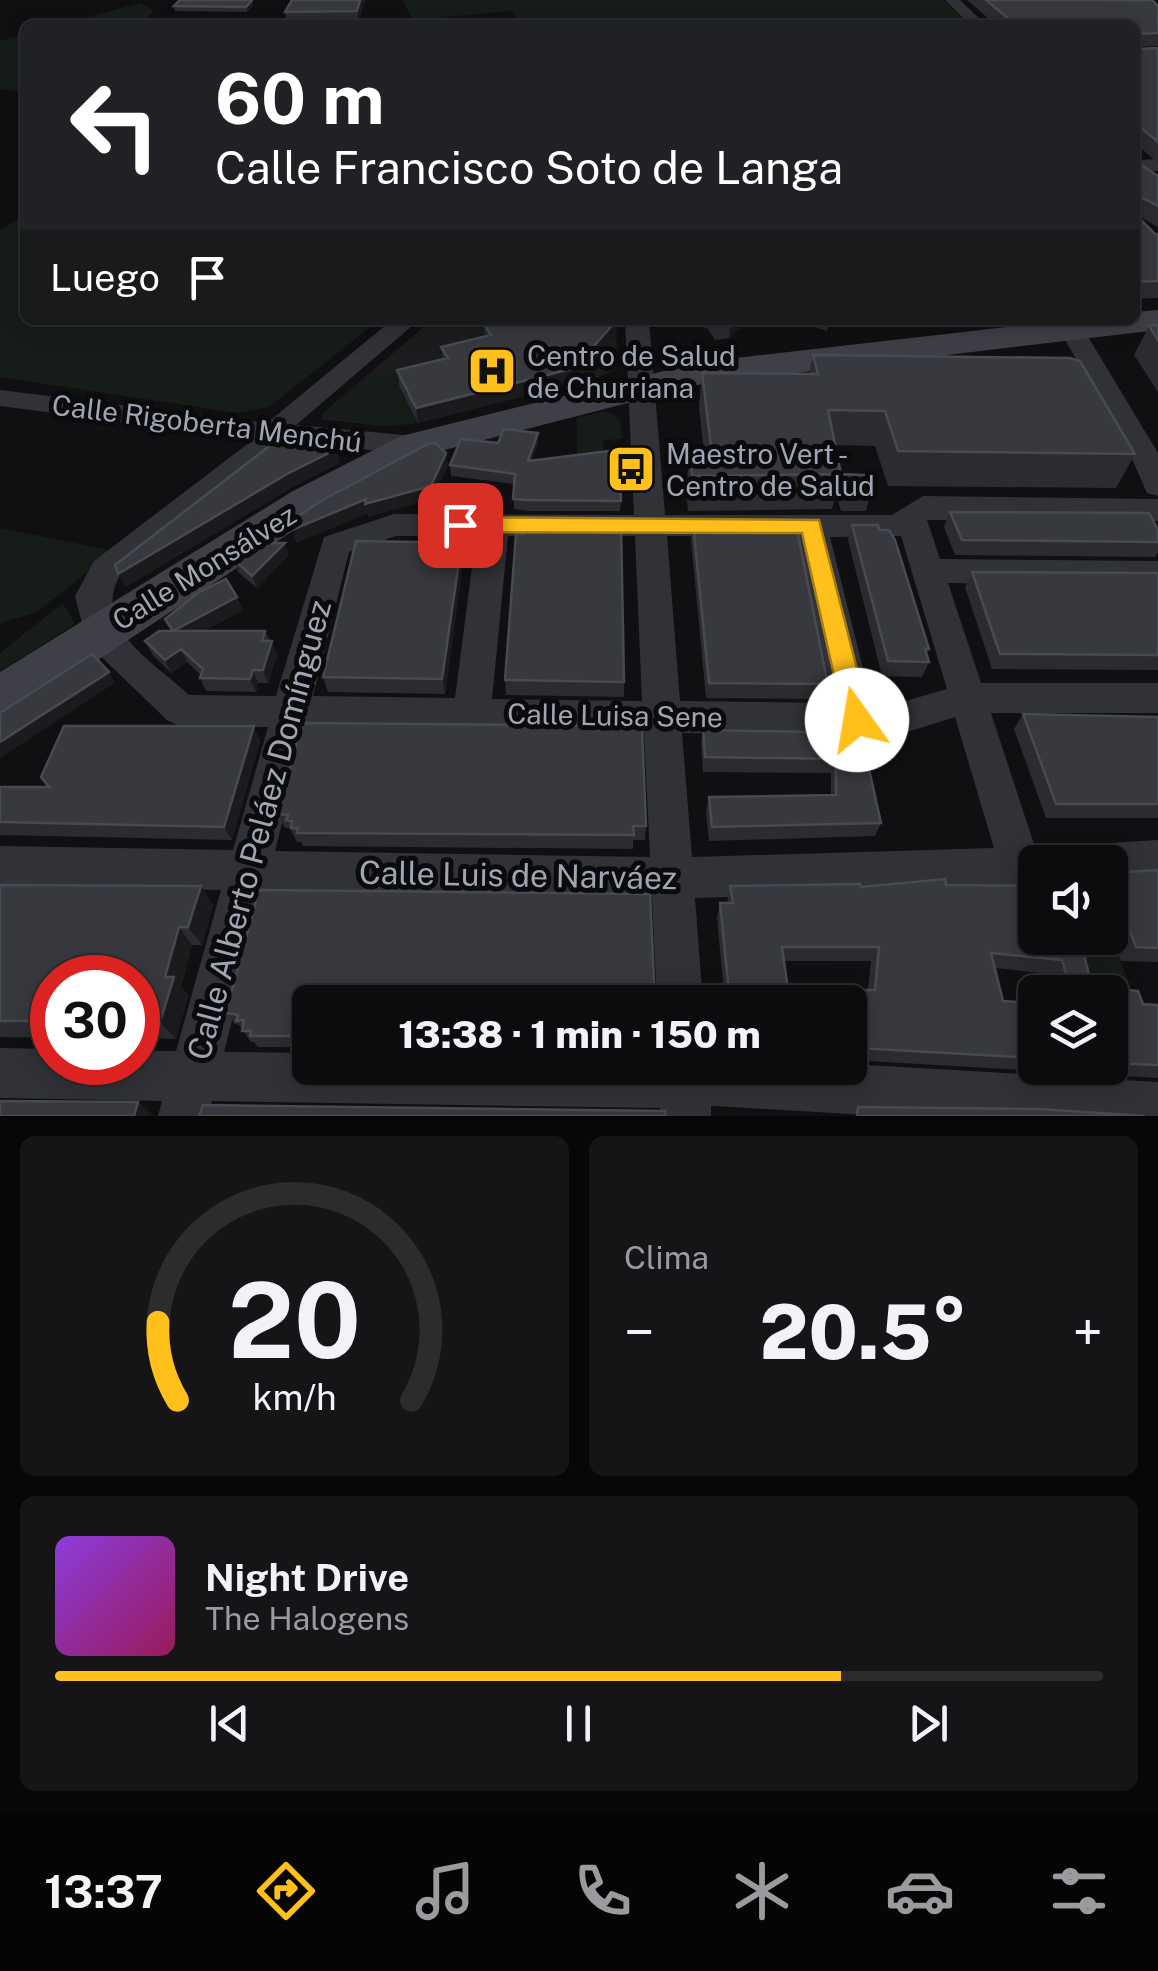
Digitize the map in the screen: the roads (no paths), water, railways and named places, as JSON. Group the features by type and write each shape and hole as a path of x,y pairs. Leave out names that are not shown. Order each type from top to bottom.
{"street":[{"path":"952,0 974,20"},
{"path":"99,634 92,596 106,569 258,452 401,325"},
{"path":"637,325 679,985"},
{"path":"1069,325 1154,468"},
{"name":"Calle Monsálvez","path":"0,698 308,501 414,446 701,372 1069,325"},
{"name":"Calle Rigoberta Menchú","path":"0,398 274,434 414,446"},
{"path":"472,713 493,525 899,526 923,508 1158,510"},
{"path":"911,517 1020,845"},
{"name":"Calle Alberto Peláez Domínguez","path":"189,1096 335,545 394,525 493,525"},
{"path":"811,525 857,720"},
{"path":"928,570 1158,573"},
{"name":"Calle Luisa Sene","path":"99,634 181,710 895,720 968,698 1158,698"},
{"path":"1128,862 1158,860"},
{"name":"Calle Luis de Narváez","path":"0,866 672,878 1018,868"},
{"path":"0,1073 189,1096 805,1086 1158,1107"}],"place":[{"name":"Centro de Salud de Churriana","path":"492,371"},
{"name":"Maestro Vert - Centro de Salud","path":"631,469"}]}
